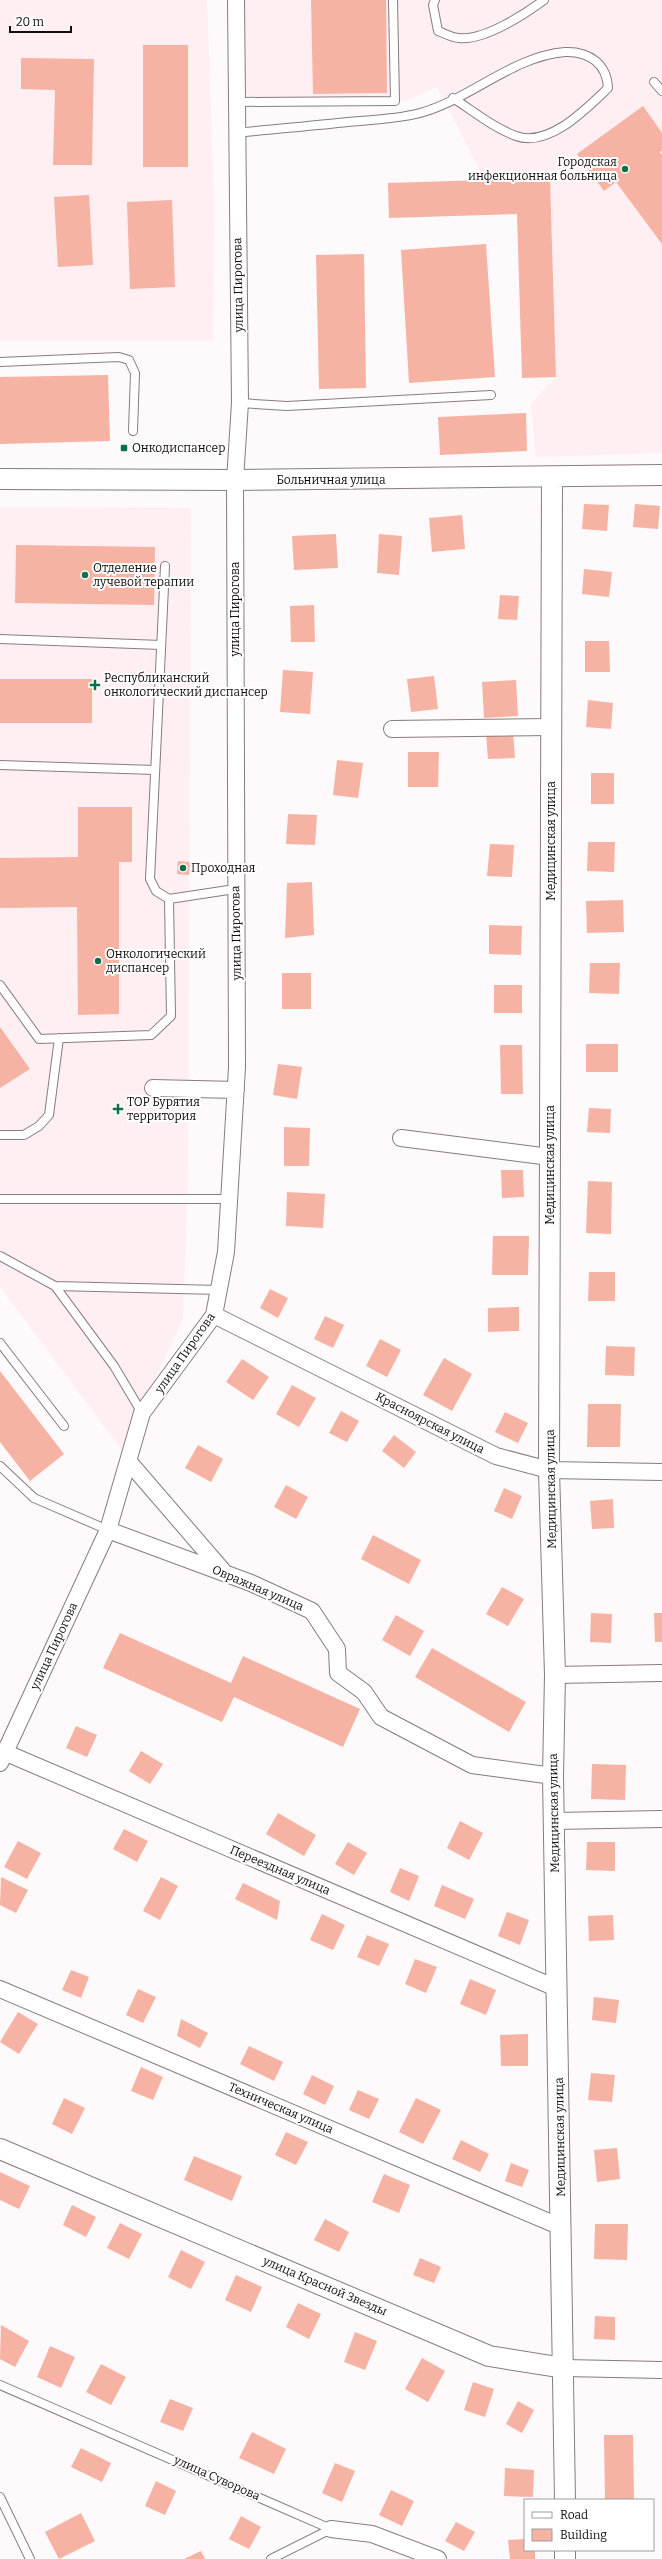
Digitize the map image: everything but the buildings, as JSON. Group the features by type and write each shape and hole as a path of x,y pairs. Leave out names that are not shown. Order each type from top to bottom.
{"street":[{"name":"улица Пирогова","path":"2,1755 108,1530 142,1413 214,1315 226,1252 236,1090 235,480 240,403 236,133 236,0"},
{"name":"Больничная улица","path":"0,480 552,478 662,475"},
{"name":"Медицинская улица","path":"552,478 550,1470 554,1675 553,1776 556,1988 564,2368 565,2499"},
{"path":"392,729 551,727"},
{"path":"153,1088 236,1090"},
{"path":"400,1138 550,1157"},
{"name":"Красноярская улица","path":"214,1315 496,1456 550,1470 662,1472"},
{"path":"129,1462 224,1572"},
{"name":"Овражная улица","path":"108,1530 224,1572 312,1610 337,1649 338,1673 364,1692 381,1717 472,1765 553,1776"},
{"path":"554,1675 662,1673"},
{"name":"Переездная улица","path":"2,1755 556,1988"},
{"path":"554,1821 662,1820"},
{"name":"Техническая улица","path":"0,1989 561,2227"},
{"name":"улица Красной Звезды","path":"0,2149 489,2356 564,2368 662,2370"},
{"name":"улица Суворова","path":"331,2528 372,2534 438,2559"}],"lane":[{"path":"236,102 395,101 393,0"},
{"path":"435,0 433,6 438,31 459,39 483,34 520,18 544,0"},
{"path":"236,133 382,119 421,112 522,64 543,56 567,52 586,56 599,63 608,76 608,88 569,123 538,136 518,137 504,131 453,98"},
{"path":"654,82 662,91"},
{"path":"0,362 119,357 129,360 134,373 133,432"},
{"path":"240,403 286,406 491,395"},
{"path":"164,566 150,879 156,891 169,899 235,889"},
{"path":"0,639 161,644"},
{"path":"0,765 155,770"},
{"path":"0,985 39,1039 151,1035 163,1026 171,1016 169,899"},
{"path":"0,1135 24,1135 39,1126 49,1115 59,1038"},
{"path":"0,1199 230,1199"},
{"path":"0,1256 55,1286 114,1366 142,1413"},
{"path":"55,1286 219,1290"},
{"path":"0,1343 64,1426"},
{"path":"0,1466 34,1498 108,1530"},
{"name":"улица Суворова","path":"0,2385 331,2528"},
{"path":"0,2497 30,2559"},
{"path":"271,2559 331,2528"}],"shaded area":[{"path":"0,0 207,0 214,206 213,341 0,341"},
{"path":"241,0 662,0 662,453 536,457 531,404 556,377 550,179 485,180 437,87 405,101 285,105 241,93"},
{"name":"Республиканский онкологический диспансер","path":"0,507 191,508 188,1163 183,1319 122,1450 0,1287"}],"place":[{"name":"Городская инфекционная больница","path":"625,169"},
{"name":"Онкодиспансер","path":"124,448"},
{"name":"Отделение лучевой терапии","path":"85,575"},
{"name":"Республиканский онкологический диспансер","path":"95,685"},
{"name":"Проходная","path":"183,868"},
{"name":"Онкологический диспансер","path":"98,961"},
{"name":"ТОР Бурятия территория","path":"118,1109"}]}
